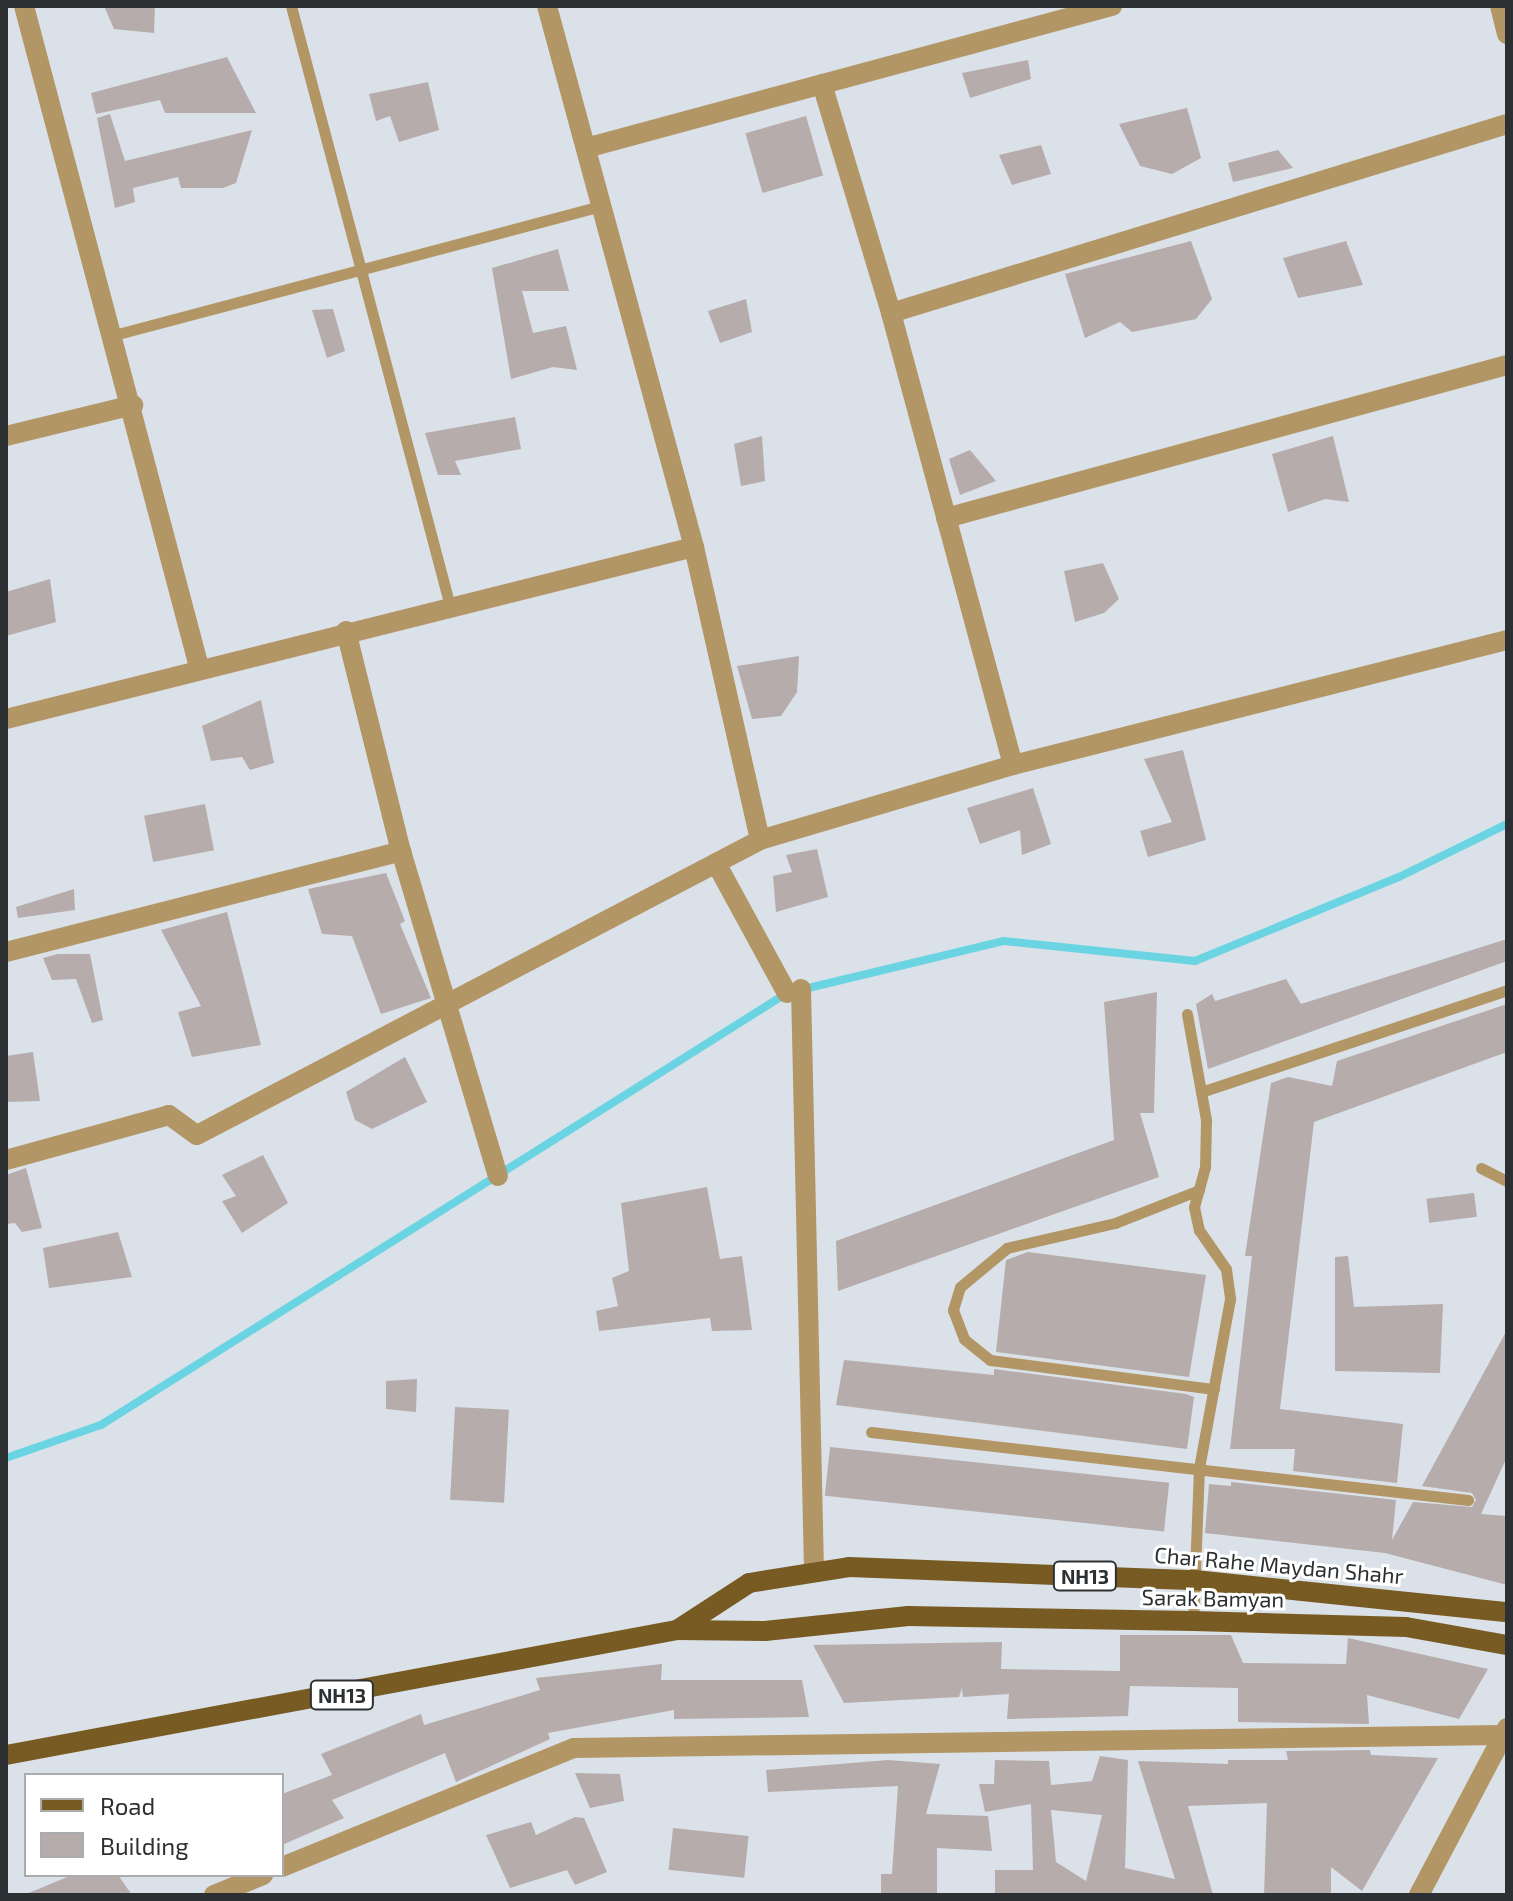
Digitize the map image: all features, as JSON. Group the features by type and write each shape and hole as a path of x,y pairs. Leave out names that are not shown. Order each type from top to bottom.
{"main road":[{"name":"Char Rahe Maydan Shahr","path":"677,1630 749,1583 849,1567 1195,1580 1507,1612"},
{"name":"Sarak Bamyan","path":"677,1630 765,1631 908,1616 1193,1621 1406,1627 1507,1645"},
{"name":"NH13","path":"6,1755 677,1630"}],"street":[{"path":"24,6 133,405 199,667"},
{"path":"547,6 694,547 760,840"},
{"path":"586,148 1112,6"},
{"path":"1500,6 1507,34"},
{"path":"822,84 891,313 1013,765"},
{"path":"891,313 1507,124"},
{"path":"946,518 1507,365"},
{"path":"6,436 133,405"},
{"path":"6,719 199,667 694,547"},
{"path":"346,631 401,851 498,1176"},
{"path":"6,1160 169,1115 197,1135 760,840 1013,765 1507,640"},
{"path":"6,952 401,851"},
{"path":"716,863 794,991 814,1571"},
{"path":"284,1866 574,1748 1504,1732 1419,1895"},
{"path":"214,1895 258,1877"}],"lane":[{"path":"291,6 450,606"},
{"path":"114,335 601,206"},
{"path":"1201,1092 1507,990"},
{"path":"1187,1014 1201,1092 1206,1151 1194,1207 1199,1230 1226,1269 1230,1299 1199,1468 1193,1621"},
{"path":"1481,1168 1507,1181"},
{"path":"1199,1190 1115,1223 1007,1248 960,1287 953,1310 964,1339 990,1360 1214,1389"},
{"path":"871,1432 1468,1500"}],"building":[{"path":"104,6 155,6 154,33 114,29"},
{"path":"227,57 256,113 165,113 160,100 96,114 91,93"},
{"path":"1028,60 1031,79 970,98 962,73"},
{"path":"428,82 439,130 399,142 390,116 376,121 369,94"},
{"path":"1187,108 1201,158 1172,174 1140,166 1119,124"},
{"path":"110,114 125,161 252,130 236,183 223,188 181,188 178,177 133,188 135,202 115,208 97,118"},
{"path":"806,116 823,176 763,193 745,133"},
{"path":"1041,145 1051,174 1012,185 999,155"},
{"path":"1278,150 1293,168 1233,182 1228,163"},
{"path":"1191,241 1212,299 1196,319 1132,332 1120,322 1085,338 1065,274"},
{"path":"1346,241 1363,285 1298,298 1283,258"},
{"path":"558,249 569,291 522,291 533,333 566,326 577,370 553,367 511,379 492,268"},
{"path":"746,299 752,332 720,343 708,311"},
{"path":"333,309 345,351 327,358 312,310"},
{"path":"515,417 521,449 455,461 461,475 438,475 425,433"},
{"path":"762,436 765,481 741,486 734,444"},
{"path":"1333,436 1349,502 1325,499 1288,512 1272,454"},
{"path":"970,450 996,481 960,495 949,459"},
{"path":"1103,563 1119,599 1104,613 1075,622 1064,571"},
{"path":"50,579 56,622 6,636 6,592"},
{"path":"799,656 797,692 781,716 752,719 737,666"},
{"path":"261,700 274,763 250,770 242,757 211,761 202,726"},
{"path":"1183,750 1206,840 1148,857 1140,831 1172,822 1144,759"},
{"path":"1033,788 1051,844 1022,855 1020,830 980,844 967,808"},
{"path":"205,804 214,850 153,862 144,816"},
{"path":"817,849 828,897 776,912 773,876 792,872 786,855"},
{"path":"386,873 405,921 400,924 431,998 381,1014 352,936 322,934 308,889"},
{"path":"74,889 75,910 18,918 16,907"},
{"path":"227,912 261,1045 192,1057 178,1012 201,1006 161,930"},
{"path":"1507,939 1507,961 1208,1069 1196,1004 1212,994 1215,1001 1286,979 1301,1004"},
{"path":"58,954 90,954 103,1020 92,1023 76,979 52,980 43,958"},
{"path":"1157,992 1154,1113 1140,1113 1159,1177 838,1291 836,1241 1114,1140 1104,1002"},
{"path":"1507,1004 1507,1052 1314,1122 1280,1409 1403,1424 1397,1483 1293,1471 1295,1449 1230,1449 1252,1256 1245,1256 1271,1083 1288,1077 1332,1086 1337,1061"},
{"path":"33,1052 40,1101 6,1102 6,1056"},
{"path":"405,1057 427,1102 372,1129 355,1120 346,1092"},
{"path":"263,1155 288,1203 242,1233 222,1201 236,1196 222,1175"},
{"path":"26,1168 42,1228 22,1232 15,1223 6,1224 6,1175"},
{"path":"707,1187 720,1259 742,1256 752,1330 712,1331 710,1318 599,1331 596,1311 618,1306 612,1278 629,1271 621,1203"},
{"path":"1474,1193 1477,1217 1429,1223 1426,1199"},
{"path":"118,1232 132,1277 49,1288 43,1248"},
{"path":"1028,1252 1206,1275 1189,1377 996,1352 1006,1260"},
{"path":"1348,1256 1354,1307 1443,1304 1440,1373 1335,1371 1335,1257"},
{"path":"1507,1330 1507,1457 1481,1514 1507,1516 1507,1585 1385,1553 1205,1533 1209,1484 1231,1486 1231,1482 1396,1500 1392,1540 1413,1502 1472,1507 1476,1500 1472,1493 1422,1486"},
{"path":"844,1360 994,1375 994,1369 1186,1394 1194,1397 1187,1449 836,1405"},
{"path":"417,1379 416,1412 386,1409 386,1381"},
{"path":"455,1407 509,1410 504,1503 450,1500"},
{"path":"830,1447 1169,1483 1164,1531 825,1496"},
{"path":"1120,1635 1231,1635 1243,1663 1346,1664 1348,1638 1488,1669 1459,1719 1367,1695 1369,1724 1238,1722 1238,1688 1130,1686 1128,1716 1007,1719 1009,1694 963,1697 962,1688 959,1697 844,1703 813,1645 1002,1642 1001,1669 1120,1671"},
{"path":"662,1664 661,1680 802,1680 809,1717 674,1719 674,1710 548,1733 550,1739 456,1782 445,1753 332,1800 344,1818 284,1844 284,1793 332,1775 321,1754 421,1714 424,1725 540,1690 536,1678"},
{"path":"1370,1750 1371,1755 1438,1758 1362,1891 1331,1867 1331,1895 1264,1895 1267,1803 1188,1806 1213,1895 995,1895 995,1870 1033,1870 1031,1804 985,1812 979,1784 994,1784 995,1760 1049,1761 1051,1785 1092,1781 1100,1756 1128,1760 1125,1868 1175,1879 1138,1761 1228,1764 1228,1760 1288,1760 1286,1751","holes":["1051,1810 1102,1815 1086,1881 1056,1862"]},
{"path":"888,1760 940,1764 926,1814 988,1816 992,1851 937,1848 937,1895 881,1895 881,1874 892,1874 898,1786 768,1792 766,1770"},
{"path":"575,1773 620,1774 624,1801 590,1808"},
{"path":"575,1817 584,1818 607,1872 575,1885 567,1870 510,1888 486,1835 531,1822 536,1835"},
{"path":"673,1828 749,1836 744,1878 669,1870"},
{"path":"67,1877 119,1877 132,1895 24,1895"}],"waterway":[{"path":"800,990 1004,941 1195,961 1399,877 1507,824"},
{"path":"6,1458 101,1425 787,993"}]}
